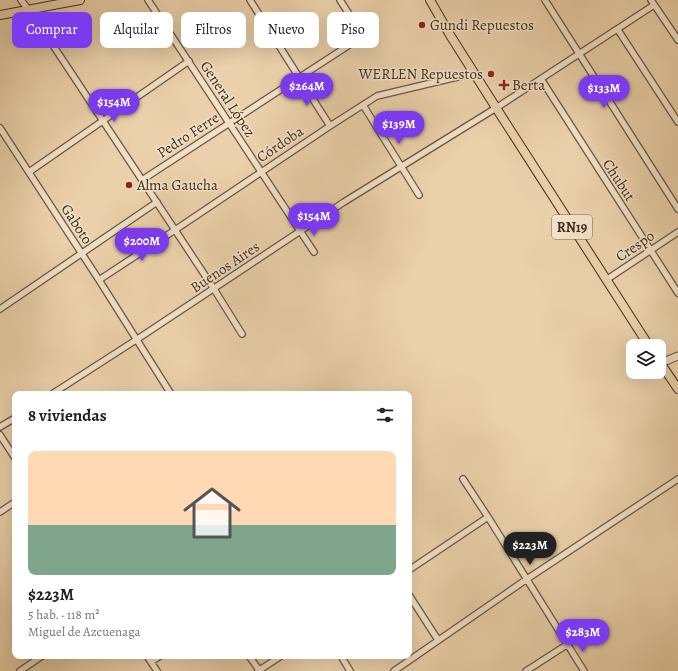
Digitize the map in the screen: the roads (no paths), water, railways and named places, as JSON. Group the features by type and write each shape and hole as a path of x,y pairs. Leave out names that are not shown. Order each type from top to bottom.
{"main road":[{"path":"0,15 80,0"},
{"name":"RN19","path":"424,0 450,35"},
{"name":"RN19","path":"430,0 496,108 645,339"},
{"path":"666,371 678,389"}],"street":[{"path":"21,0 35,18 103,120 242,334"},
{"name":"General López","path":"148,0 230,122 314,252"},
{"path":"250,0 330,126"},
{"name":"Pedro Ferre","path":"142,180 363,36 340,0"},
{"path":"545,0 678,209"},
{"path":"651,0 678,40"},
{"name":"Buenos Aires","path":"57,391 214,289 300,231 541,80 654,6"},
{"path":"618,30 678,122"},
{"path":"29,172 189,61"},
{"name":"Córdoba","path":"99,280 363,104 381,94 474,73"},
{"name":"Chubut","path":"541,80 678,292"},
{"path":"363,104 419,195"},
{"name":"Gaboto","path":"0,128 170,391"},
{"path":"0,309 157,202"},
{"name":"Crespo","path":"606,280 678,232"},
{"path":"666,360 678,356"},
{"path":"0,427 12,420"},
{"path":"0,435 12,453"},
{"path":"462,479 488,517 584,671"},
{"path":"412,658 526,579 678,479"},
{"path":"0,512 12,504"},
{"path":"412,568 488,517"},
{"path":"412,600 438,640"},
{"path":"526,671 568,644"},
{"path":"20,671 38,659"},
{"path":"149,659 157,671"},
{"path":"151,662 156,659"},
{"path":"251,659 258,671 276,659"},
{"path":"343,659 350,671"},
{"path":"394,671 411,659"}],"place":[{"name":"Gundi Repuestos","path":"422,25"},
{"name":"WERLEN Repuestos","path":"491,74"},
{"name":"Berta","path":"504,85"},
{"name":"Alma Gaucha","path":"129,185"}]}
